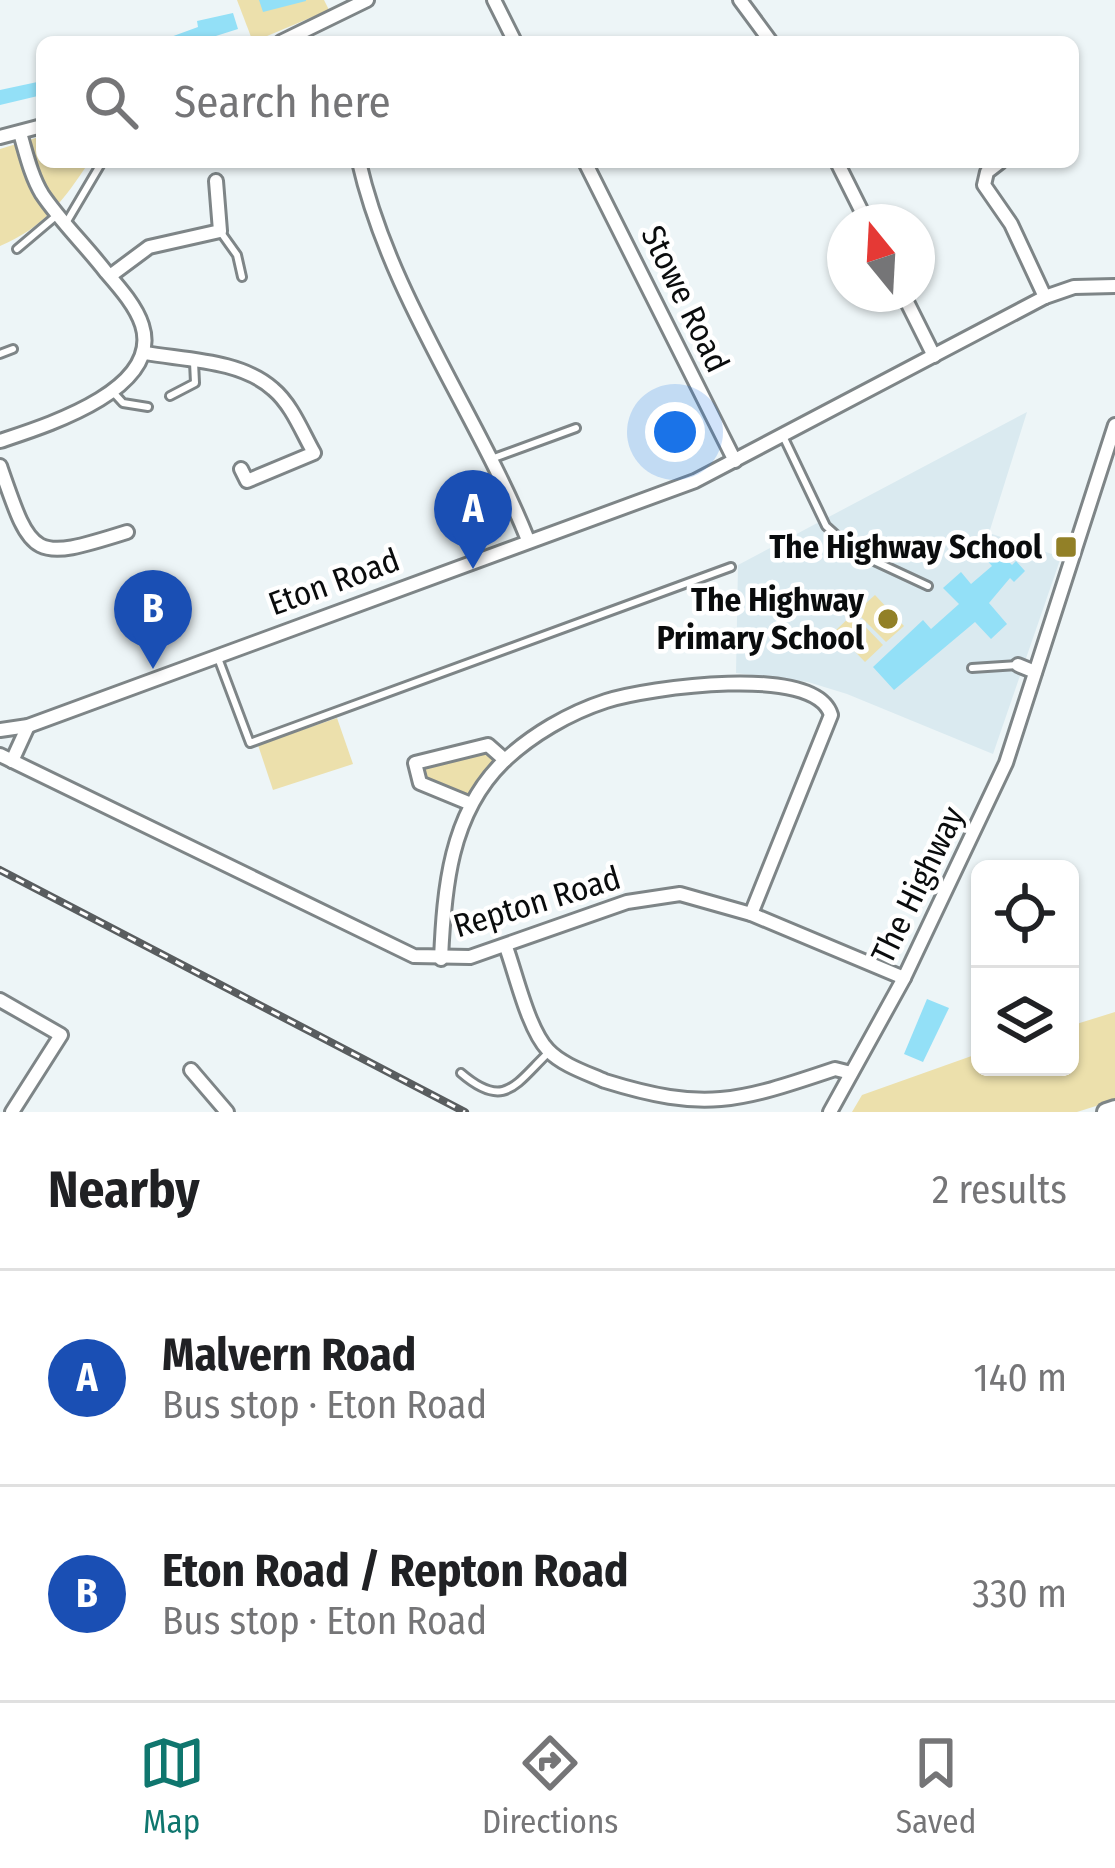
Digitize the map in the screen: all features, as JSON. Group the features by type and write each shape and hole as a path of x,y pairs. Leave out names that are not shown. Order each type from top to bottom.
{"street":[{"path":"294,36 367,0"},
{"path":"494,0 511,36"},
{"path":"740,0 767,36"},
{"path":"316,26 321,36"},
{"path":"0,137 36,128"},
{"path":"0,441 50,424 112,391 145,353 142,322 41,193 20,134"},
{"path":"361,168 396,272 494,458 528,540"},
{"name":"Stowe Road","path":"588,168 735,461"},
{"path":"840,168 858,204"},
{"path":"992,168 984,184 1011,224 1046,297"},
{"path":"110,276 149,247 220,231 216,181"},
{"name":"Eton Road","path":"0,730 28,727 694,481 1046,297 1074,287 1115,286"},
{"path":"912,312 934,356"},
{"path":"145,353 232,368 274,389 314,453 247,481 241,469"},
{"name":"The Highway","path":"830,1112 904,979 1006,763 1115,425"},
{"path":"0,466 20,524 38,547 75,548 127,532"},
{"path":"1018,665 1035,672"},
{"path":"441,959 451,857 471,804 505,760 545,729 603,702 665,687 752,685 819,696 831,715 751,914"},
{"path":"6,758 28,727"},
{"path":"471,804 420,783 415,763 488,745 505,760"},
{"name":"Repton Road","path":"6,758 414,956 470,957 650,896 680,894 751,914 904,979"},
{"path":"506,947 537,1032 550,1052 637,1097 669,1108 709,1111 835,1069 850,1073"},
{"path":"0,1000 62,1035 12,1112"},
{"path":"191,1070 227,1112"},
{"path":"1106,1112 1115,1109"}],"lane":[{"path":"16,248 62,218 98,168"},
{"path":"220,231 238,255 242,277"},
{"path":"0,354 14,349"},
{"path":"170,396 195,383 194,362"},
{"path":"112,391 122,403 148,406"},
{"path":"494,458 576,428"},
{"path":"783,436 826,526 855,552 928,586"},
{"path":"217,654 250,742 731,568"},
{"path":"972,668 1018,665"},
{"path":"460,1073 486,1092 503,1092 521,1082 550,1052"}],"shaded area":[{"path":"237,0 324,0 329,10 267,36 251,36"},
{"path":"36,138 36,168 85,168 51,212 29,231 0,246 0,149"},
{"name":"The Highway Primary School","path":"1027,412 989,533 1061,557 993,754 847,694 808,682 736,673 738,565"},
{"path":"875,595 904,626 886,642 856,612"},
{"path":"853,614 883,645 865,662 835,631"},
{"path":"337,718 353,764 273,790 258,745"},
{"path":"484,749 499,763 472,796 423,776 421,766"},
{"path":"1115,1012 1115,1100 1077,1112 852,1112 862,1095 971,1056 971,1076 1079,1076 1079,1023"}],"building":[{"path":"259,0 306,0 306,1 263,12"},
{"path":"233,13 238,29 216,36 173,36 198,27 197,21"},
{"path":"36,82 36,96 0,105 0,90"},
{"path":"995,548 1025,571 1014,582 1010,578 989,603 1007,624 991,639 975,622 894,690 873,667 923,620 931,629 959,604 943,588 961,572 971,584 992,566 985,558"},
{"path":"927,999 949,1008 923,1062 904,1054"}],"railway":[{"path":"0,870 465,1112"}],"place":[{"name":"The Highway School","path":"1066,547"},
{"name":"Malvern Road","path":"473,569"},
{"name":"The Highway Primary School","path":"888,619"},
{"name":"Eton Road / Repton Road","path":"153,669"}]}
